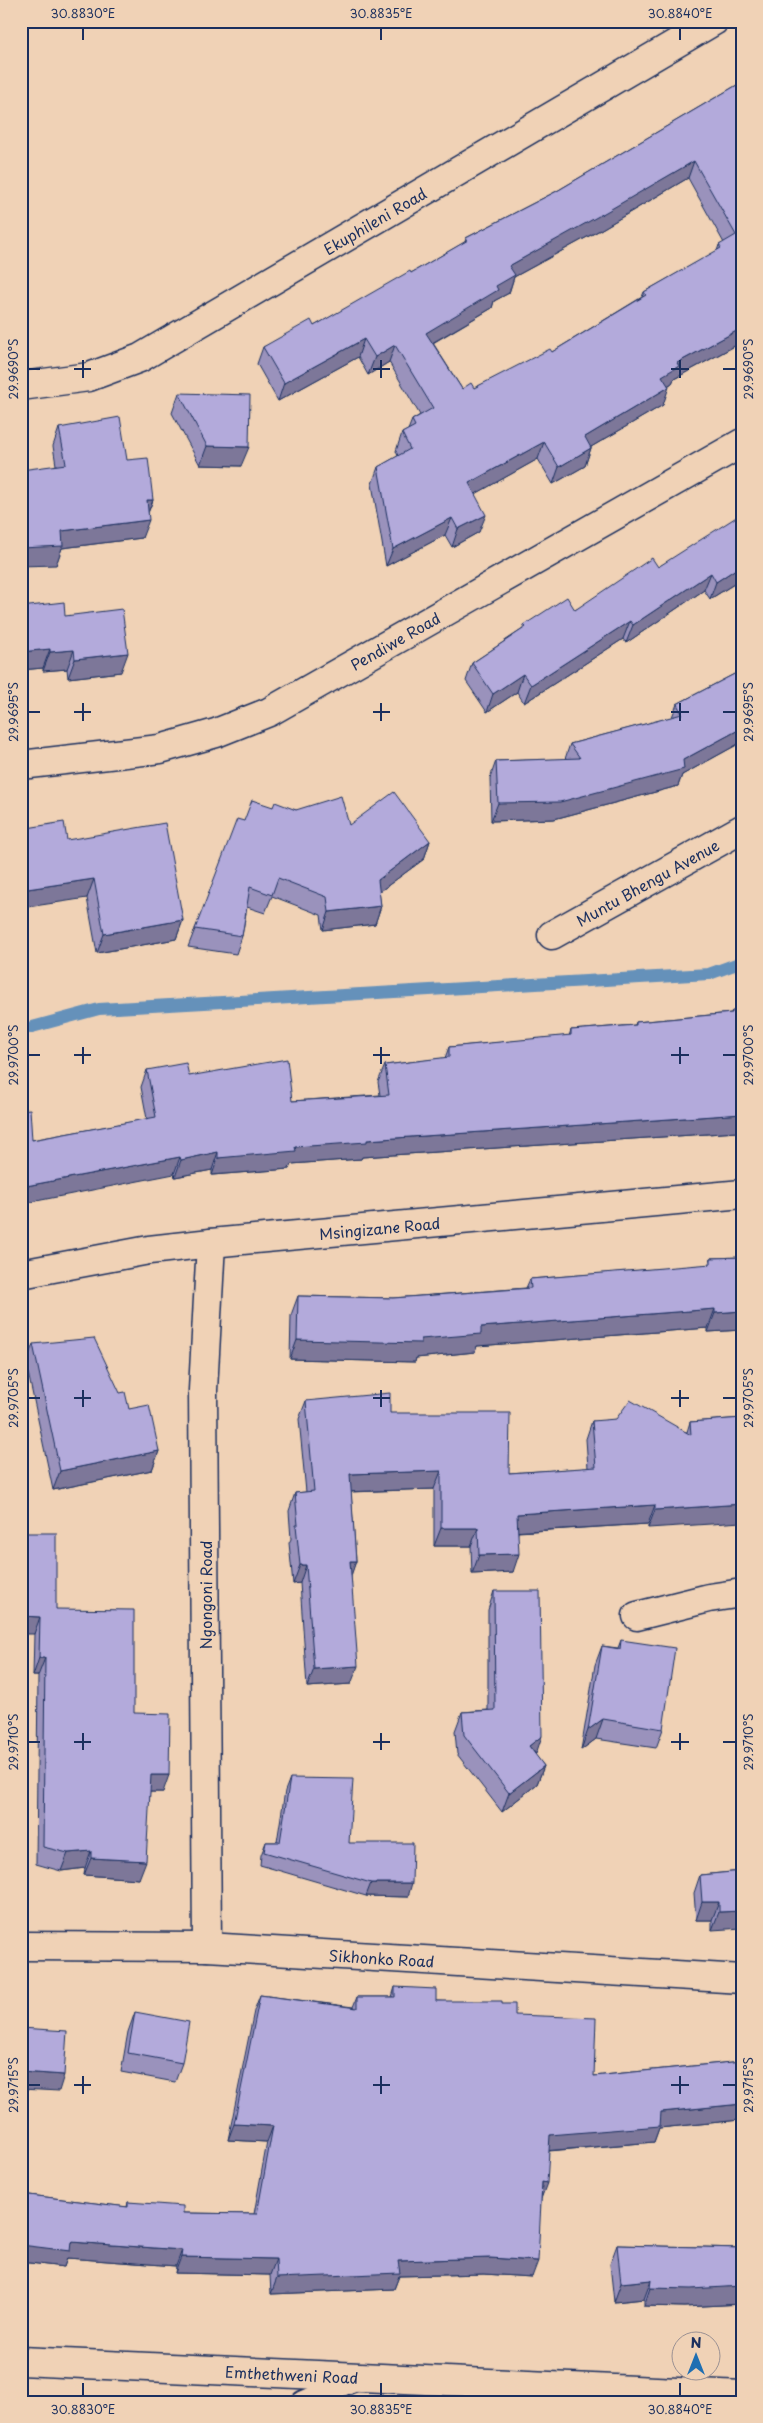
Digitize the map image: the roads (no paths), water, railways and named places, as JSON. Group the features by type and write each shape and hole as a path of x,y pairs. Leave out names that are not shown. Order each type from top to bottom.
{"street":[{"name":"Ekuphileni Road","path":"21,386 89,377 140,358 714,21"},
{"name":"Pendiwe Road","path":"21,765 160,749 216,734 269,712 742,443"},
{"name":"Muntu Bhengu Avenue","path":"552,935 742,829"},
{"name":"Msingizane Road","path":"21,1274 150,1250 211,1243 742,1194"},
{"name":"Ngongoni Road","path":"207,1947 203,1390 211,1243"},
{"path":"637,1616 709,1598 742,1593"},
{"name":"Sikhonko Road","path":"21,1946 207,1947 742,1980"},
{"name":"Emthethweni Road","path":"21,2361 742,2395"}],"lane":[{"path":"303,2402 362,2377"}],"waterway":[{"path":"21,1030 99,1009 709,974 742,962"}]}
